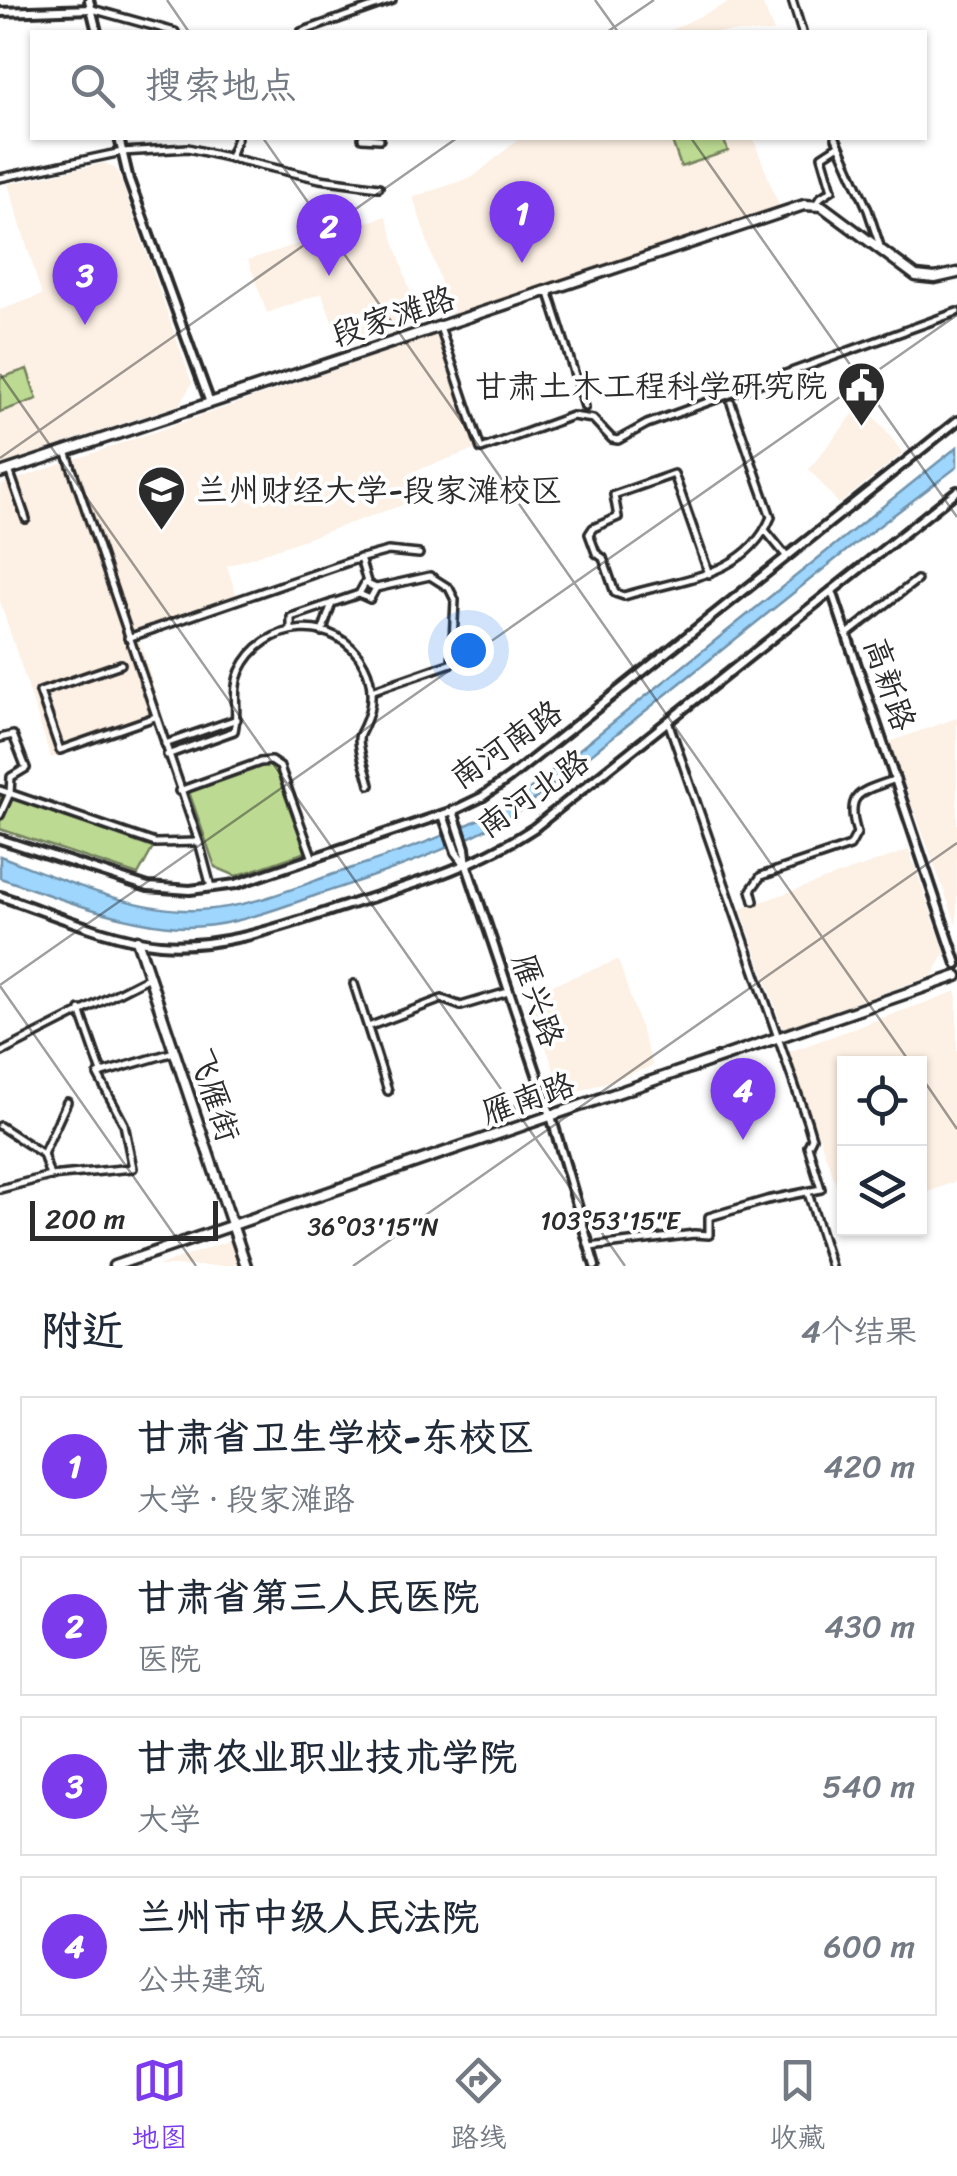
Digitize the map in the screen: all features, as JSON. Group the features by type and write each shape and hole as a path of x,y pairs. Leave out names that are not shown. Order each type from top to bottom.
{"main road":[{"name":"段家滩路","path":"4,472 804,205 815,206"},
{"path":"815,206 822,206 916,276 935,278 957,272"},
{"name":"飞雁街","path":"137,940 246,1266"},
{"name":"雁南路","path":"114,1266 957,976"}],"street":[{"path":"89,0 97,30"},
{"path":"307,30 392,0"},
{"path":"792,0 801,30"},
{"path":"0,12 92,9 168,30"},
{"path":"119,140 129,180 210,403"},
{"path":"230,157 236,140"},
{"path":"815,206 832,190 822,156 838,141 880,249"},
{"path":"0,178 122,152 188,148 320,179 378,187"},
{"path":"548,290 585,407"},
{"path":"440,326 481,449 572,416 593,419 612,439 618,440 647,424 957,312"},
{"path":"709,574 674,474 614,495 618,518 588,534 620,596 659,585 671,587 709,574 763,537 771,517 731,403"},
{"name":"南河南路","path":"0,838 148,887 190,890 236,884 453,811 510,778 957,421"},
{"path":"66,451 199,842 210,887"},
{"path":"4,472 26,519"},
{"name":"南河北路","path":"0,896 137,940 163,944 248,936 467,866 534,828 957,491"},
{"path":"766,530 787,557"},
{"path":"128,638 360,558 388,551 419,554"},
{"path":"360,558 368,582 376,588"},
{"path":"291,630 291,617 359,594 370,599 376,588 430,576 448,588 455,606 452,663 371,690"},
{"path":"846,635 917,580"},
{"path":"359,594 360,586 368,582"},
{"name":"高新路","path":"832,592 957,964"},
{"path":"322,632 332,603"},
{"path":"167,756 234,732 238,718 234,696 238,674 249,654 266,639 310,628 350,647 364,665 371,690 370,709 358,735 370,784"},
{"path":"121,664 40,692 60,750 154,717"},
{"path":"164,745 238,718"},
{"path":"590,1248 710,1235 710,1217 821,1189 808,1146 812,1138 669,724"},
{"path":"0,738 13,735 26,768 11,777 10,794 0,815"},
{"path":"179,791 260,762 276,764 313,858"},
{"path":"754,901 751,890 760,876 850,846 857,834 851,815 853,801 863,791 896,779"},
{"path":"0,790 155,843 199,842"},
{"path":"453,811 467,866"},
{"path":"443,815 456,852 467,866"},
{"name":"雁兴路","path":"467,866 596,1266"},
{"path":"0,1053 149,976"},
{"path":"354,984 388,1091"},
{"path":"368,1027 442,999 461,1006 508,992"},
{"path":"80,1010 102,1073"},
{"path":"0,1189 50,1176 133,1168 124,1124 98,1075 174,1052"},
{"path":"43,1154 67,1102"},
{"path":"0,1126 43,1154 50,1176"},
{"path":"808,1193 831,1266"}],"shaded area":[{"path":"734,0 761,0 773,30 671,30"},
{"path":"518,140 754,140 779,206 452,317 413,197 473,177"},
{"path":"105,163 117,170 192,383 180,404 0,465 0,310 42,295 8,184"},
{"path":"386,216 420,322 342,349 322,293 267,313 248,260"},
{"name":"兰州财经大学-段家滩校区","path":"439,334 476,449 409,473 417,500 227,566 236,594 136,629 163,717 51,758 0,601 0,485"},
{"name":"甘肃土木工程科学研究院","path":"863,402 903,453 839,504 809,469"},
{"path":"957,718 957,926 889,742"},
{"path":"909,850 945,953 933,975 783,1028 741,909"},
{"path":"618,960 653,1066 577,1092 558,1082 528,994"},
{"path":"957,991 957,1181 927,1192 927,1056 837,1056 837,1187 789,1052"},
{"path":"234,1239 243,1266 157,1266"}],"green space":[{"path":"672,140 724,140 728,151 681,167"},
{"path":"27,369 37,399 0,412 0,378"},
{"path":"280,760 312,850 236,876 215,867 189,792"},
{"path":"0,794 153,848 138,875 0,829"}],"water":[{"path":"957,447 957,467 521,810 447,848 263,913 207,926 169,926 126,918 0,878 0,856 123,900 174,909 215,909 283,892 452,831 521,796"}],"place":[{"name":"甘肃省卫生学校-东校区","path":"522,263"},
{"name":"甘肃省第三人民医院","path":"329,276"},
{"name":"甘肃农业职业技术学院","path":"85,325"},
{"name":"甘肃土木工程科学研究院","path":"862,428"},
{"name":"兰州财经大学-段家滩校区","path":"161,532"},
{"name":"兰州市中级人民法院","path":"743,1140"}]}
